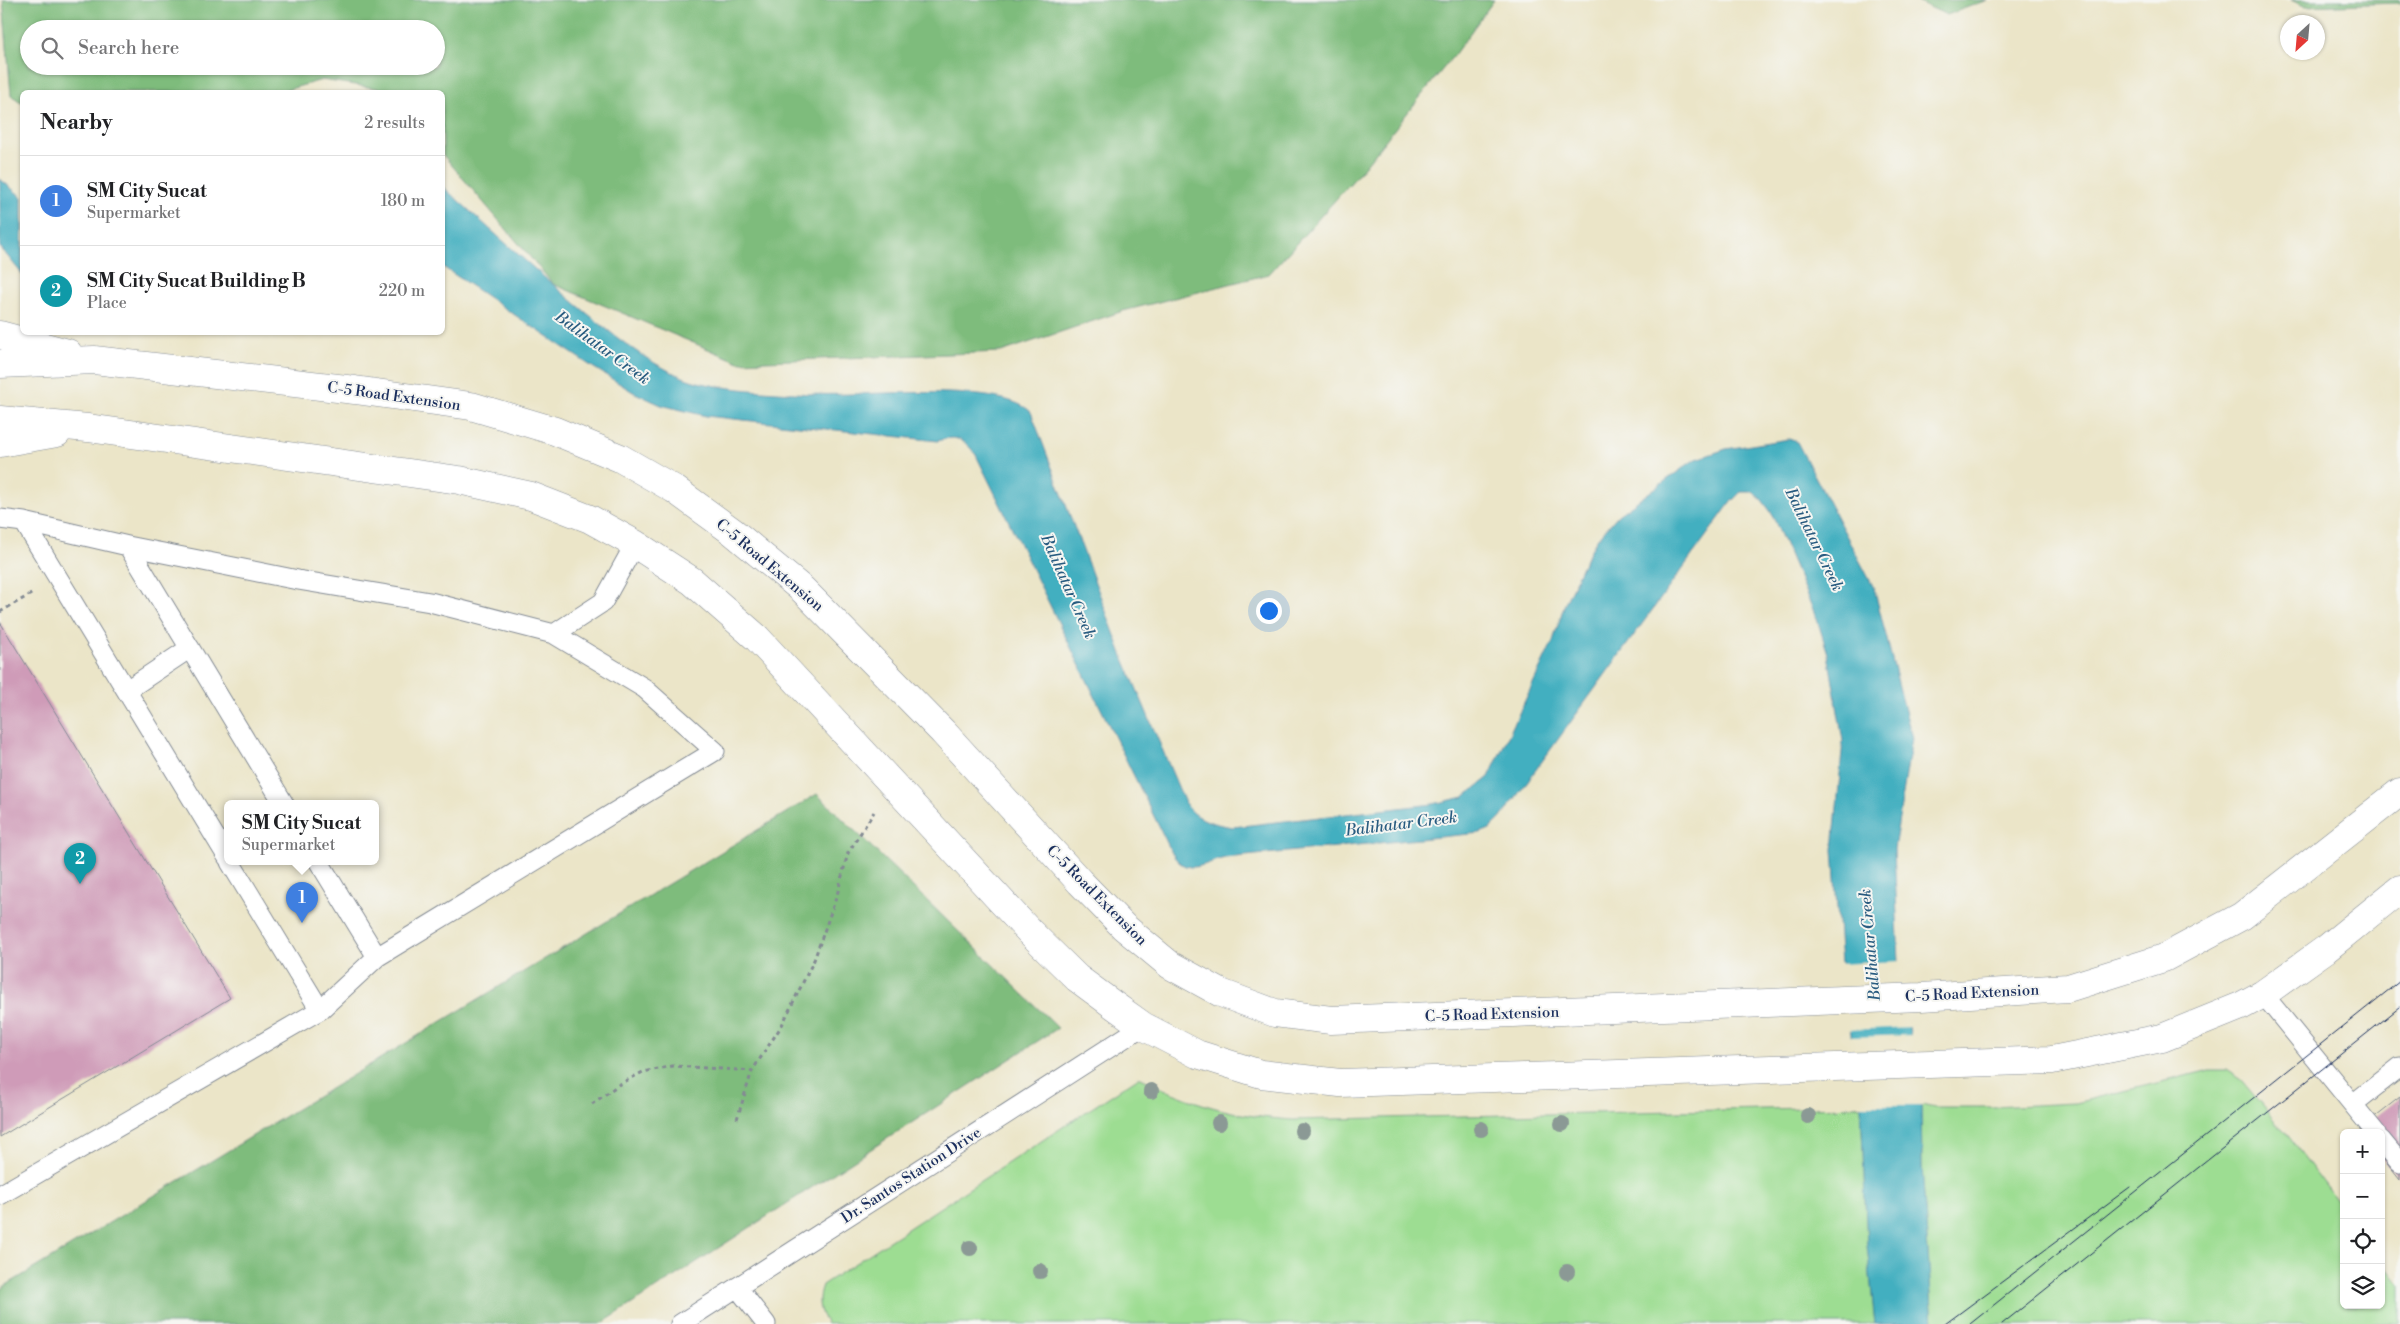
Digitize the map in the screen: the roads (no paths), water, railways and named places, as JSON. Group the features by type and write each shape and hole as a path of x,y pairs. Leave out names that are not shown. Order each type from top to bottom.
{"main road":[{"path":"0,335 94,360"},
{"name":"C-5 Road Extension","path":"0,364 94,360 355,390 471,406 555,431 620,458 674,489 733,532 803,590 943,732 1124,926 1170,965 1221,993 1275,1013 1331,1020 1921,997 2068,988 2164,958 2242,916 2400,792"},
{"path":"0,420 88,428 459,480 531,496 590,519 635,544 692,581 757,638 1029,931 1078,978 1143,1026 1197,1054 1262,1074 1340,1083 2052,1060 2162,1038 2241,1006 2263,994 2398,895"},
{"path":"0,443 88,428"}],"lane":[{"path":"0,519 24,522 128,546 298,580 430,602 554,634 644,688 715,751 377,957 320,1010 0,1195"},
{"path":"24,522 224,851"},
{"path":"554,634 603,602 635,544"},
{"path":"128,546 282,800"},
{"path":"127,690 190,648"},
{"path":"232,865 320,1010"},
{"path":"321,865 377,957"},
{"path":"2263,994 2373,1129"},
{"name":"Dr. Santos Station Drive","path":"680,1324 1143,1026"},
{"path":"2353,1104 2400,1066"},
{"path":"2385,1145 2400,1163"},
{"path":"737,1287 766,1324"}],"water":[{"path":"0,179 20,195 20,272 0,247"},
{"name":"Balihatar Creek","path":"445,189 542,275 614,335 655,363 685,378 730,388 812,394 961,393 1015,402 1031,412 1122,654 1185,803 1194,814 1212,823 1233,827 1433,804 1464,797 1489,777 1553,641 1564,606 1582,566 1597,539 1618,515 1694,460 1726,449 1789,439 1797,442 1874,588 1912,738 1894,849 1899,962 1921,1104 1922,1167 1933,1324 1875,1324 1867,1245 1861,1105 1841,964 1833,850 1843,741 1828,654 1817,619 1771,512 1753,492 1741,492 1731,502 1500,819 1490,829 1480,833 1225,858 1196,867 1189,867 1177,861 1172,853 976,455 964,442 955,438 938,441 706,416 661,405 633,392 445,268"}],"tram line":[{"path":"1970,1324 2400,981"},
{"path":"2002,1324 2400,1007"},
{"path":"1945,1324 2130,1187"}],"place":[{"name":"SM City Sucat Building B","path":"80,884"},
{"name":"SM City Sucat","path":"302,923"}]}
